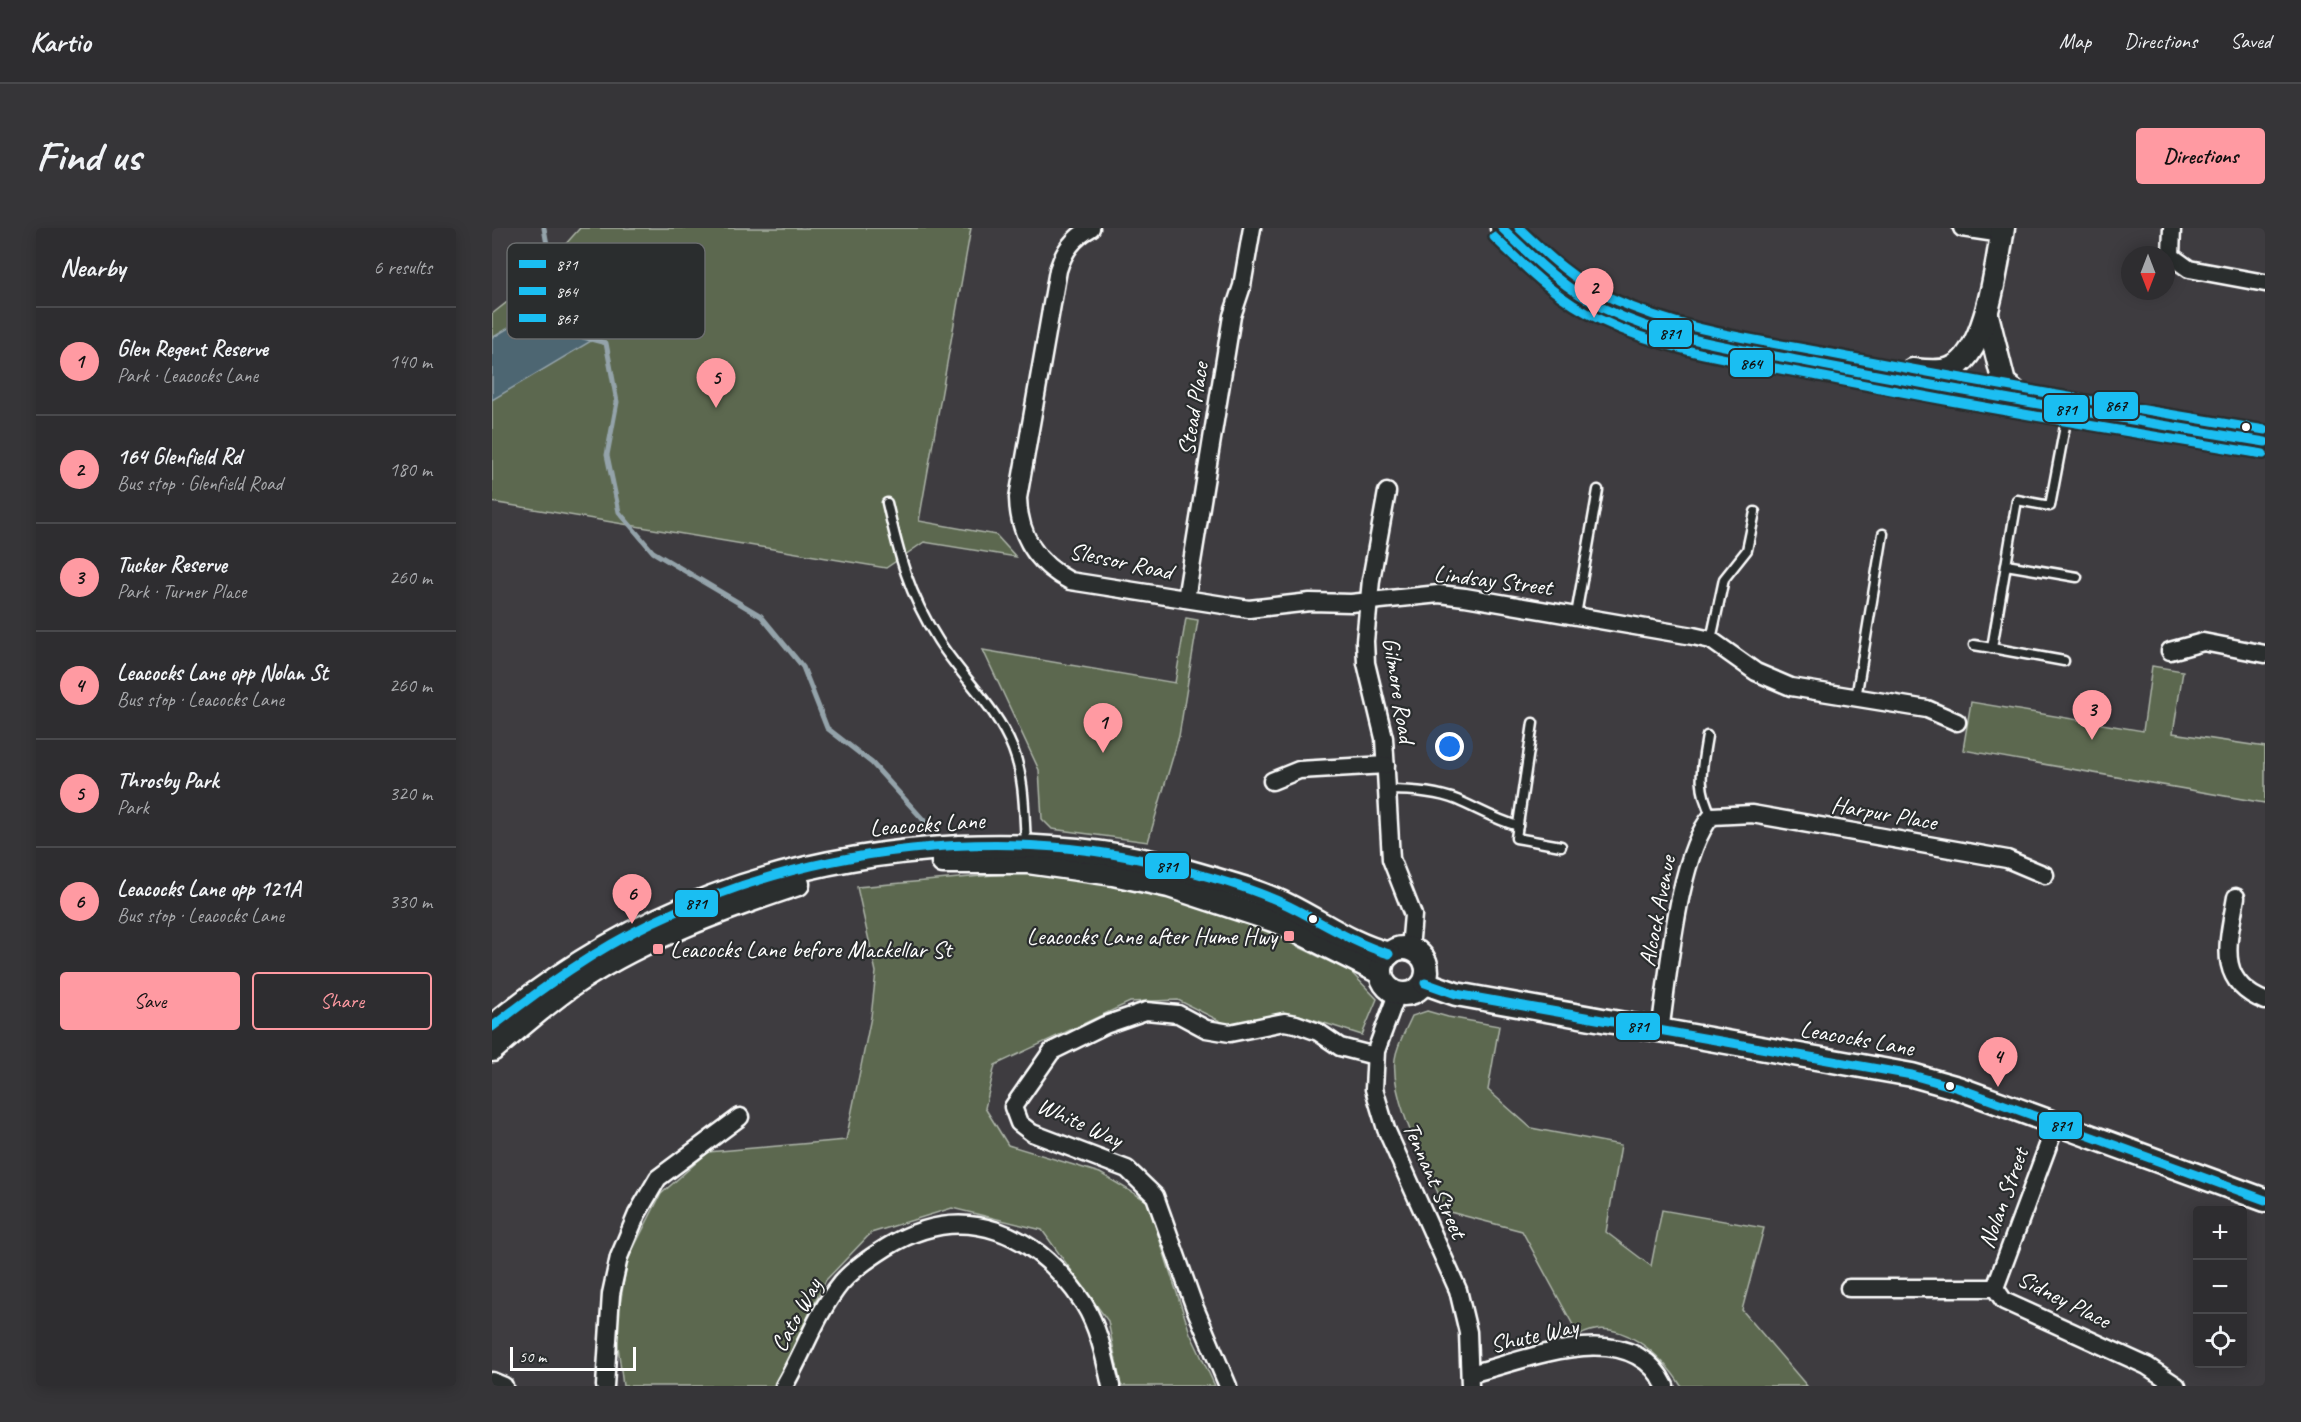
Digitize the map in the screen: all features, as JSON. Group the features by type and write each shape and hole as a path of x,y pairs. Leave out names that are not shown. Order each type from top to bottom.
{"street":[{"name":"Slessor Road","path":"1091,228 1070,244 1062,256 1058,270 1020,480 1018,517 1030,548 1053,572 1070,580 1249,609 1310,602 1368,601"},
{"name":"Stead Place","path":"1186,599 1232,316 1242,286 1252,228"},
{"path":"1502,228 1567,284 1602,308 1636,323 1705,342 1838,368 2265,442"},
{"path":"1838,368 1949,370 1962,362 1987,315 2002,231 1962,228"},
{"path":"2172,228 2171,256 2189,269 2265,283"},
{"path":"1987,315 2004,383 2028,402"},
{"name":"Gilmore Road","path":"1387,492 1368,601 1365,641 1366,663 1384,738 1391,859 1413,915 1393,958"},
{"name":"Lindsay Street","path":"1368,601 1439,594 1576,615 1711,640 1773,681 1791,687 1927,710 1957,722"},
{"path":"2170,651 2203,642 2265,654"},
{"path":"1272,781 1299,770 1386,765"},
{"name":"Harpur Place","path":"1712,816 1752,814 1787,820 2007,859 2045,875"},
{"name":"Alcock Avenue","path":"1660,1031 1683,882 1697,841 1712,816"},
{"name":"Leacocks Lane","path":"492,1028 536,993 627,935 693,903 752,882 826,862 901,850 1118,856 1177,868 1288,905 1363,947 1393,958"},
{"name":"Leacocks Lane","path":"492,1050 580,980 658,937 756,898 806,882 857,870 1027,854"},
{"path":"2236,897 2228,957 2231,973 2240,987 2265,1001"},
{"path":"1393,958 1425,960 1428,972 1425,983 1411,994 1397,994 1388,988 1393,958"},
{"name":"Leacocks Lane","path":"1425,983 1456,994 1912,1075 1958,1088 2265,1200"},
{"name":"Tennant Street","path":"1397,994 1375,1056 1373,1071 1379,1109 1458,1290 1468,1332 1470,1380"},
{"name":"White Way","path":"1228,1386 1194,1308 1155,1196 1127,1169 1032,1133 1019,1123 1013,1107 1052,1051 1105,1025 1146,1011 1178,1014 1206,1029 1224,1033 1242,1032 1284,1022 1296,1024 1318,1032 1340,1047 1375,1056"},
{"path":"605,1386 611,1294 626,1237 641,1206 658,1178 740,1117"},
{"name":"Nolan Street","path":"1995,1288 2056,1124"},
{"name":"Cato Way","path":"784,1386 824,1308 842,1283 867,1259 922,1229 979,1225 1004,1232 1024,1242 1044,1256 1064,1278 1085,1306 1104,1353 1111,1386"},
{"name":"Sidney Place","path":"1849,1288 1995,1288 2004,1301 2147,1366 2177,1386"},
{"name":"Shute Way","path":"1470,1380 1570,1349 1600,1345 1634,1353 1660,1375 1665,1386"},
{"path":"492,1381 504,1386"}],"lane":[{"path":"1992,648 2017,500 2050,506 2068,409"},
{"name":"Lindsay Street","path":"1576,615 1598,490"},
{"path":"887,503 907,584 938,641 999,719 1013,751 1021,778 1027,854"},
{"path":"1711,640 1724,579 1747,550 1755,512"},
{"path":"1856,698 1883,534"},
{"path":"2006,566 2077,578"},
{"path":"1974,645 2064,661"},
{"path":"1533,723 1516,838 1561,846"},
{"path":"1707,736 1702,767 1702,799 1712,816"},
{"path":"1388,790 1407,790 1456,800 1482,813 1518,826"}],"green space":[{"path":"580,228 971,228 919,521 996,535 1016,557 924,542 886,568 492,502 492,314 507,302 507,339 705,339 705,243 567,243"},
{"path":"1186,618 1198,620 1179,736 1148,842 1052,829 1042,819 1039,770 983,650 1175,683"},
{"path":"2152,666 2183,671 2173,733 2265,747 2265,803 1963,750 1971,702 2143,731"},
{"path":"1028,872 1144,889 1242,920 1351,972 1377,999 1362,1035 1296,1014 1228,1025 1178,1000 1130,1002 995,1065 985,1108 1008,1145 1100,1173 1147,1201 1190,1333 1215,1386 1121,1386 1108,1321 1042,1230 952,1208 871,1233 826,1280 774,1386 623,1386 616,1330 627,1261 661,1194 708,1152 846,1140 871,1017 876,972 857,887"},
{"path":"1427,1011 1499,1026 1488,1090 1531,1128 1621,1145 1606,1232 1651,1266 1662,1210 1764,1228 1742,1310 1807,1386 1681,1386 1663,1362 1638,1341 1608,1330 1594,1330 1579,1336 1522,1231 1446,1211 1404,1115 1395,1076 1396,1053 1412,1016"}],"water":[{"path":"507,329 507,339 590,339 591,341 492,400 492,338"}],"waterway":[{"path":"544,228 547,243"},
{"path":"591,339 606,343 617,402 607,455 619,512 653,552 761,616 803,667 827,728 872,763 928,825"}],"transit line":[{"name":"871","path":"1502,228 1550,273 1576,293 1605,309 1657,330 1740,349 1933,385 2265,442"},
{"name":"867","path":"1519,228 1563,268 1587,285 1639,310 1693,327 1940,374 2265,430"},
{"name":"864","path":"1494,237 1557,294 1586,312 1628,332 1683,349 1934,398 2263,454"},
{"name":"871","path":"492,1027 590,957 653,922 714,896 778,875 844,859 912,849 980,845 1048,847 1115,855 1180,869 1249,889 1289,906 1363,944 1389,954"},
{"name":"871","path":"1425,983 1456,994 1912,1075 1958,1088 2265,1200"}],"place":[{"name":"164 Glenfield Rd","path":"1594,318"},
{"name":"Throsby Park","path":"716,408"},
{"name":"Tucker Reserve","path":"2092,740"},
{"name":"Glen Regent Reserve","path":"1103,753"},
{"name":"Leacocks Lane opp 121A","path":"632,924"},
{"name":"Leacocks Lane after Hume Hwy","path":"1289,936"},
{"name":"Leacocks Lane before Mackellar St","path":"658,949"},
{"name":"Leacocks Lane opp Nolan St","path":"1998,1087"}]}
